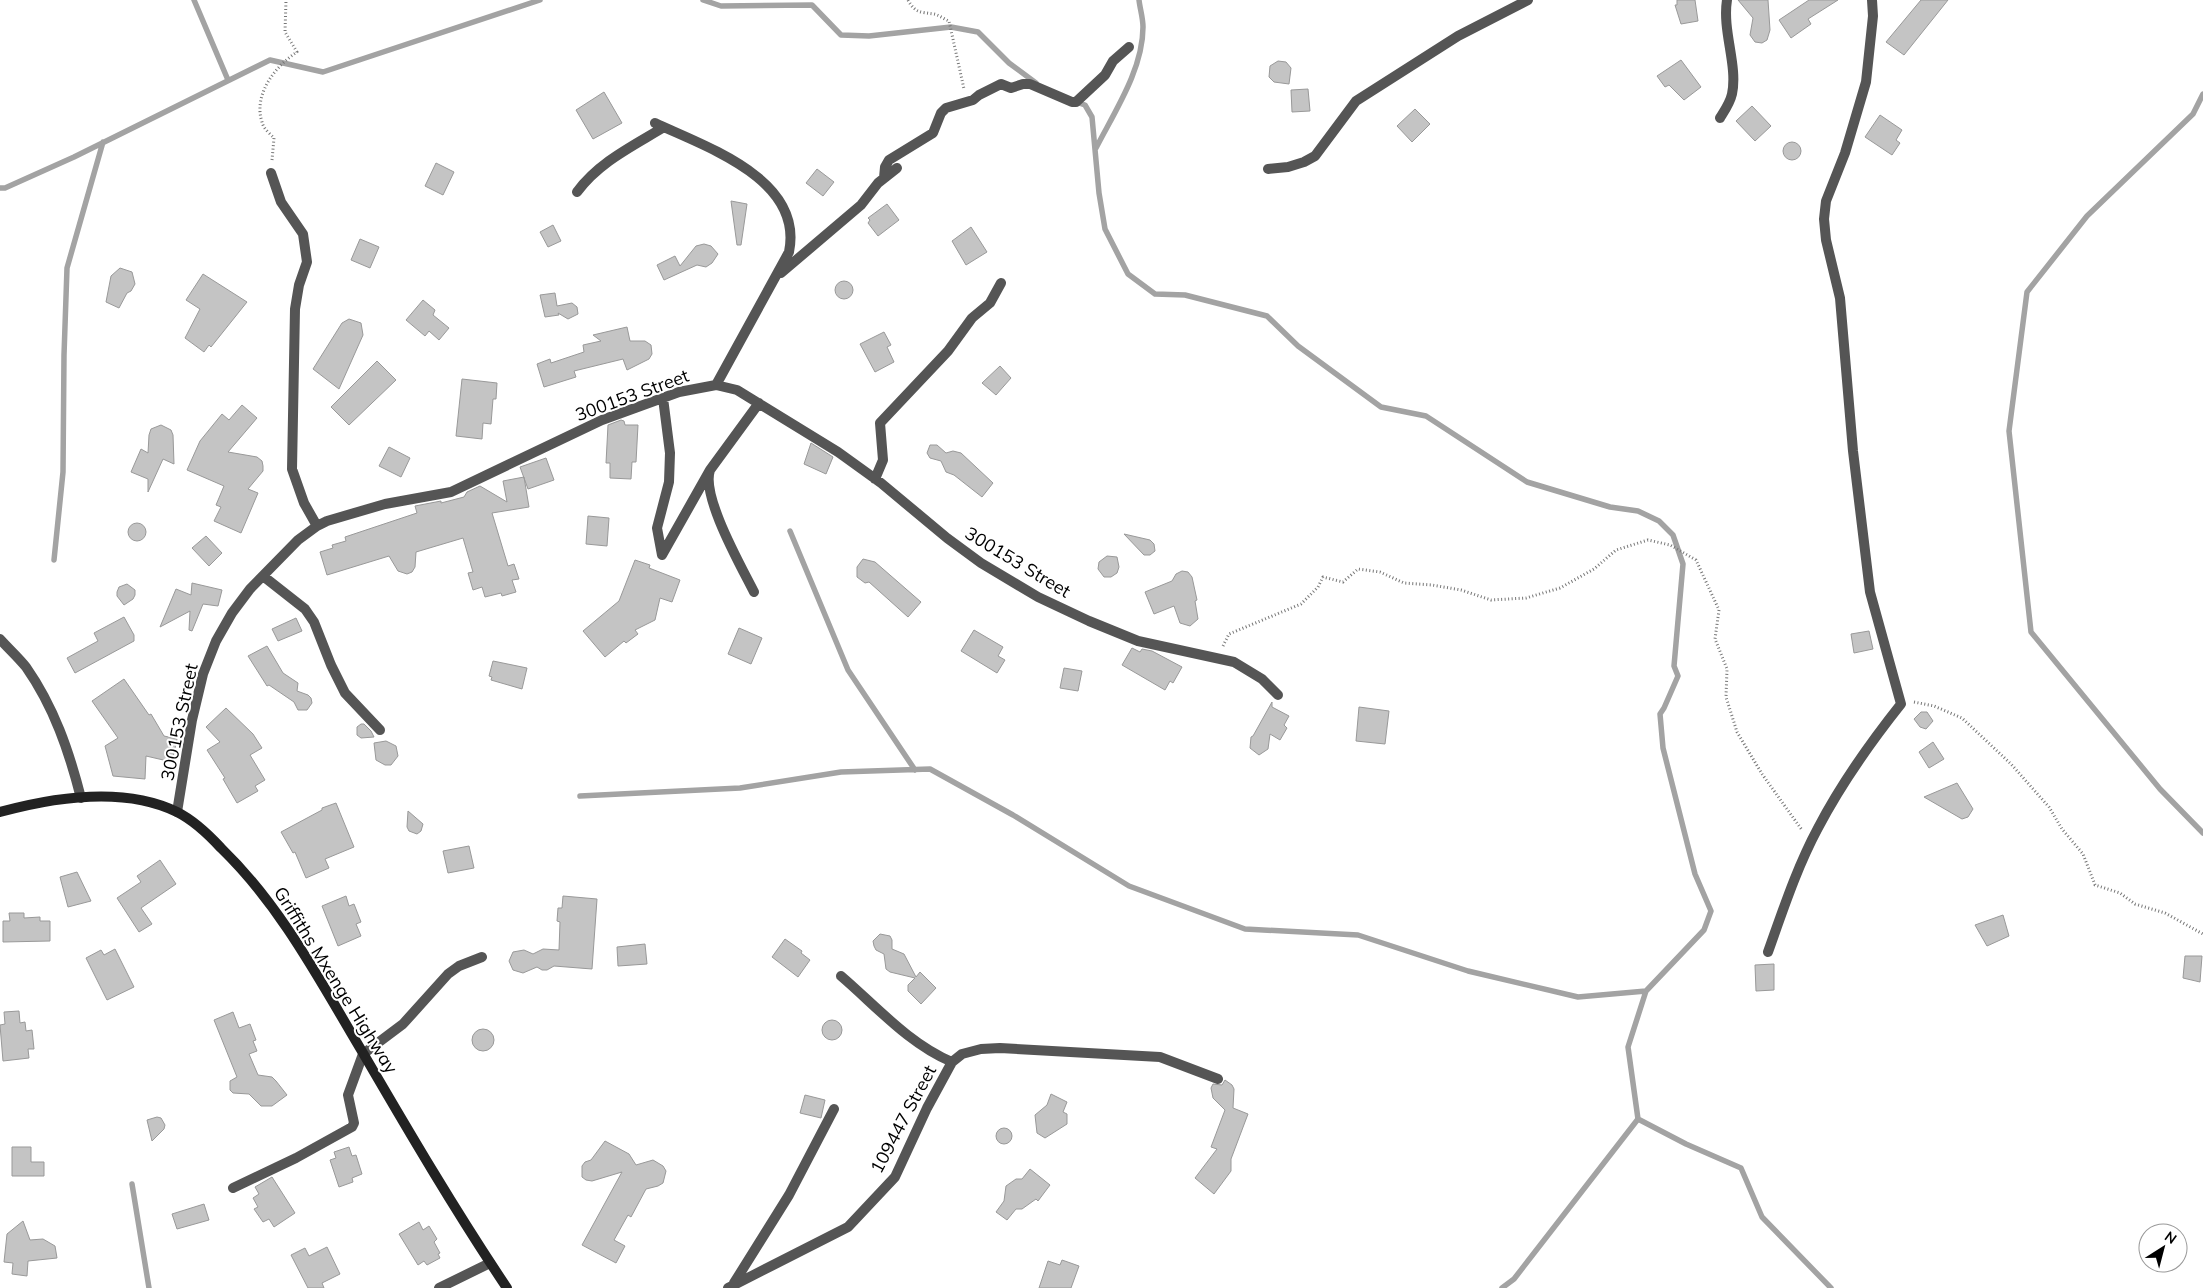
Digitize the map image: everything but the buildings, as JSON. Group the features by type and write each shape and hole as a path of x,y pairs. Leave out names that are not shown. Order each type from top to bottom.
{"street":[{"path":"1268,169 1288,167 1315,156 1356,101 1458,36 1528,0"},
{"path":"1720,118 1729,104 1733,82 1727,41 1727,0"},
{"path":"1768,952 1800,866 1811,842 1839,790 1901,704 1870,592 1853,451 1840,298 1826,240 1824,219 1826,201 1845,153 1866,82 1873,16 1872,0"},
{"path":"884,178 885,167 890,160 933,133 941,113 946,108 974,100 1001,84 1011,88 1027,83 1076,102 1105,75 1113,61 1129,47"},
{"path":"577,192 584,182 616,155 659,125 707,148 754,175 768,185 782,203 790,228 791,241 789,252 716,385"},
{"path":"775,279 803,252 861,205 884,178 897,168"},
{"path":"271,173 281,202 303,234 307,262 299,284 295,309 292,460 295,481 316,526"},
{"path":"875,479 883,460 880,423 948,351 972,318 990,303 1001,283"},
{"name":"300153 Street","path":"177,812 192,720 203,674 216,641 232,613 263,576 298,540 316,526 385,504 451,492 602,420 698,387 716,385 737,390 838,452 981,563 1038,597 1138,641 1217,657 1247,668 1262,679 1278,695"},
{"path":"663,398 670,462 669,482 657,528 662,555 710,470 759,403"},
{"path":"710,470 708,476 709,486 718,514 754,592"},
{"path":"263,576 305,609 314,622 331,666 345,693 380,730"},
{"path":"0,639 25,667 53,712 69,752 80,798"},
{"name":"Griffiths Mxenge Highway","path":"0,812 20,806 110,796 140,800 177,812 209,836 237,863 266,898 305,956 507,1288"},
{"path":"233,1188 296,1158 352,1127 354,1123 348,1094 363,1054 403,1024 448,974 459,966 482,957"},
{"path":"841,976 932,1054 952,1062"},
{"name":"109447 Street","path":"730,1286 848,1227 895,1177 927,1108 952,1062 962,1054 980,1049 1000,1048 1160,1057 1218,1079"},
{"path":"730,1286 789,1195 834,1109"},
{"path":"439,1288 490,1262"}],"path":[{"path":"271,173 274,138 262,124 260,101 276,70 297,52 284,32 286,0"},
{"path":"908,0 913,10 920,14 936,14 949,21 965,94 992,88"},
{"path":"1217,657 1229,634 1301,604 1318,587 1323,577 1343,582 1358,569 1380,572 1404,583 1461,590 1491,600 1526,598 1560,588 1594,569 1616,550 1648,540 1670,545 1696,560 1719,610 1715,639 1727,669 1726,697 1737,732 1762,774 1811,842"},
{"path":"1901,704 1912,702 1934,706 1962,718 2011,764 2049,808 2062,829 2083,854 2095,885 2120,893 2135,904 2165,914 2203,934"}],"waterway":[{"path":"194,0 228,80"},
{"path":"0,188 5,188 74,157 270,60 323,72 540,0"},
{"path":"703,0 721,6 812,5 841,35 869,36 951,27 978,32 1009,63 1036,83"},
{"path":"1096,148 1127,89 1138,58 1142,43 1143,27 1139,0"},
{"path":"2203,94 2193,114 2087,216 2027,292 2009,431 2031,632 2160,789 2203,833"},
{"path":"1076,102 1085,105 1092,117 1099,193 1105,229 1128,274 1155,294 1185,295 1267,316 1298,346 1381,407 1426,416 1527,482 1610,507 1638,511 1659,521 1673,535 1683,564 1674,666 1678,676 1660,714 1663,748 1695,874 1711,911 1704,930 1646,991 1628,1047 1638,1119 1686,1144 1741,1168 1762,1217 1831,1288"},
{"path":"54,560 63,472 67,268 103,142"},
{"path":"790,531 848,670 915,770"},
{"path":"580,796 740,788 841,772 930,769 1013,815 1129,886 1245,929 1358,935 1468,971 1578,997 1646,991"},
{"path":"1502,1288 1514,1279 1638,1119"},
{"path":"132,1184 149,1288"}]}
